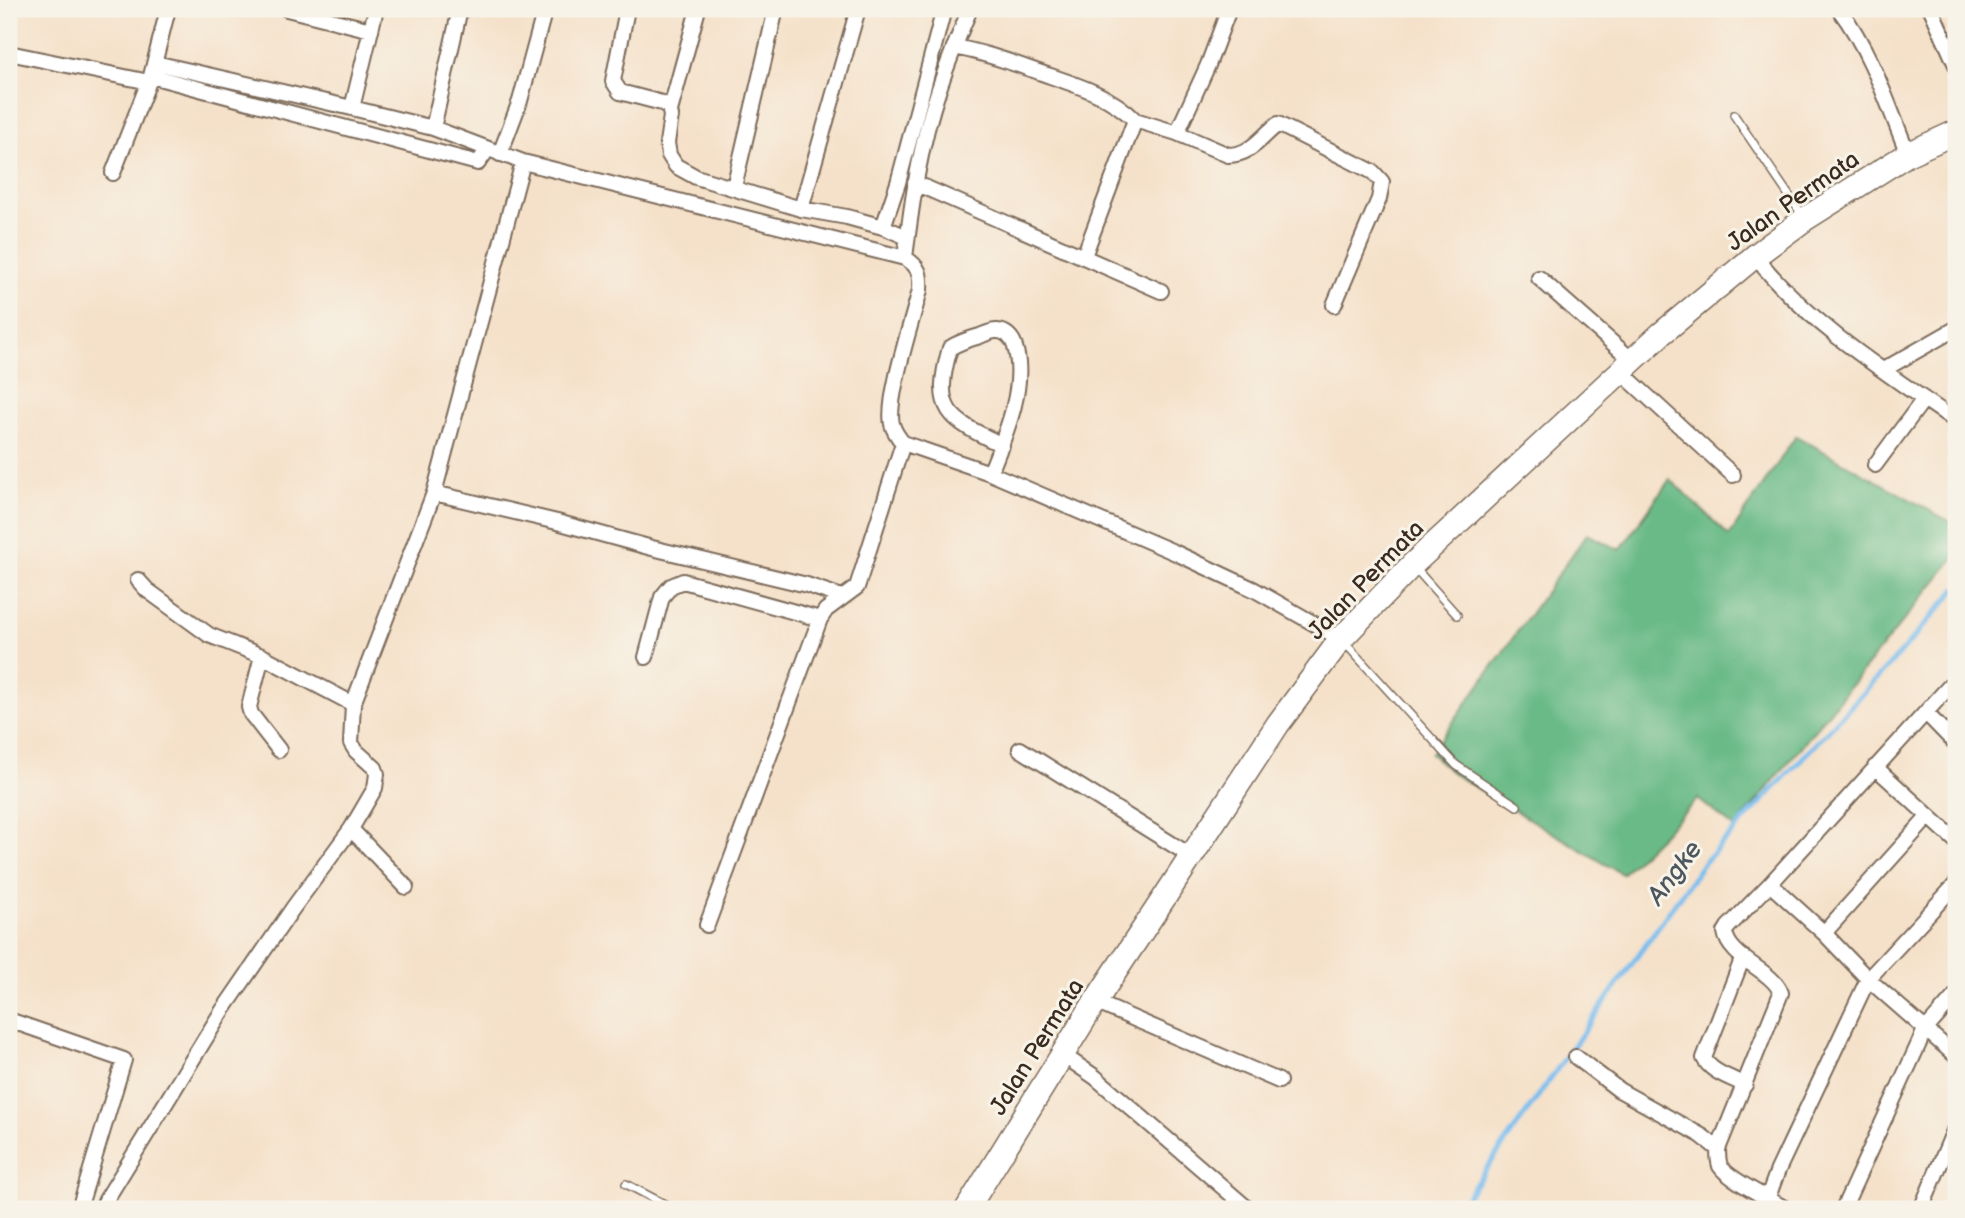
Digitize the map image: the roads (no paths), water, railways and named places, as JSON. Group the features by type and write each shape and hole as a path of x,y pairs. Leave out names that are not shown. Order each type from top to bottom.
{"main road":[{"name":"Jalan Permata","path":"967,1209 1191,856 1278,724 1341,639 1412,565 1661,334 1805,219 1908,154 1956,132"}],"street":[{"path":"113,173 152,74 168,9"},
{"path":"287,9 371,30"},
{"path":"352,108 376,9"},
{"path":"433,128 460,9"},
{"path":"152,74 478,163 494,152 520,101 545,9"},
{"path":"627,9 613,72 615,88 620,92 662,103 669,107 670,111"},
{"path":"698,9 670,111 667,143 669,155 676,166 696,177 801,209 883,227 908,237"},
{"path":"734,187 776,9"},
{"path":"801,209 858,9"},
{"path":"883,227 898,183 944,9"},
{"path":"905,258 915,183 938,91 970,9"},
{"path":"1177,134 1208,65 1229,9"},
{"path":"1839,9 1853,27 1908,154"},
{"path":"1931,9 1956,65"},
{"path":"954,47 979,51 1093,91 1123,108 1135,120 1228,155 1249,150 1278,124 1373,172 1382,182 1378,199 1334,304"},
{"path":"9,52 352,108 433,128 523,162 905,258 919,269 921,278 892,396 891,422 903,443 990,473 1175,553 1244,584 1341,639"},
{"path":"381,137 385,116"},
{"path":"1084,256 1135,120"},
{"path":"102,1209 221,1013 351,829 375,788 375,768 351,743 353,704 434,493 523,162"},
{"path":"915,183 1161,291"},
{"path":"1755,257 1772,278 1832,332 1956,421"},
{"path":"1539,278 1733,475"},
{"path":"1883,370 1955,329"},
{"path":"990,473 1002,445 1019,378 1019,361 1014,342 1003,332 995,331 950,348 945,366 943,399 947,411 967,428 1002,445"},
{"path":"1875,465 1924,399"},
{"path":"706,925 820,619 826,610 857,587 903,443"},
{"path":"434,493 807,585 842,597"},
{"path":"138,580 147,590 209,635 262,656 353,704"},
{"path":"646,657 662,597 671,586 683,581 820,619"},
{"path":"262,656 249,708 279,750"},
{"path":"1786,1209 1768,1203 1723,1170 1719,1164 1718,1149 1781,993 1776,984 1728,942 1725,932 1956,679"},
{"path":"1926,713 1956,744"},
{"path":"1020,748 1191,856"},
{"path":"1875,767 1956,841"},
{"path":"1824,933 1929,816"},
{"path":"351,829 406,887"},
{"path":"1770,884 1824,933 1868,979 1956,1056"},
{"path":"1768,1203 1778,1170 1868,979 1956,884"},
{"path":"1743,957 1704,1058 1711,1067 1745,1084"},
{"path":"1843,1209 1925,1030 1956,995"},
{"path":"1096,1002 1279,1081"},
{"path":"9,1020 124,1060 79,1209"},
{"path":"1063,1055 1096,1077 1247,1208"},
{"path":"1576,1057 1619,1090 1702,1136 1718,1149"},
{"path":"1921,1209 1956,1126"}],"lane":[{"path":"1734,115 1805,219"},
{"path":"1412,565 1457,615"},
{"path":"1341,639 1456,765 1517,806"},
{"path":"626,1184 674,1209"}],"waterway":[{"name":"Angke","path":"1458,1209 1702,865 1896,658 1956,589"}]}
